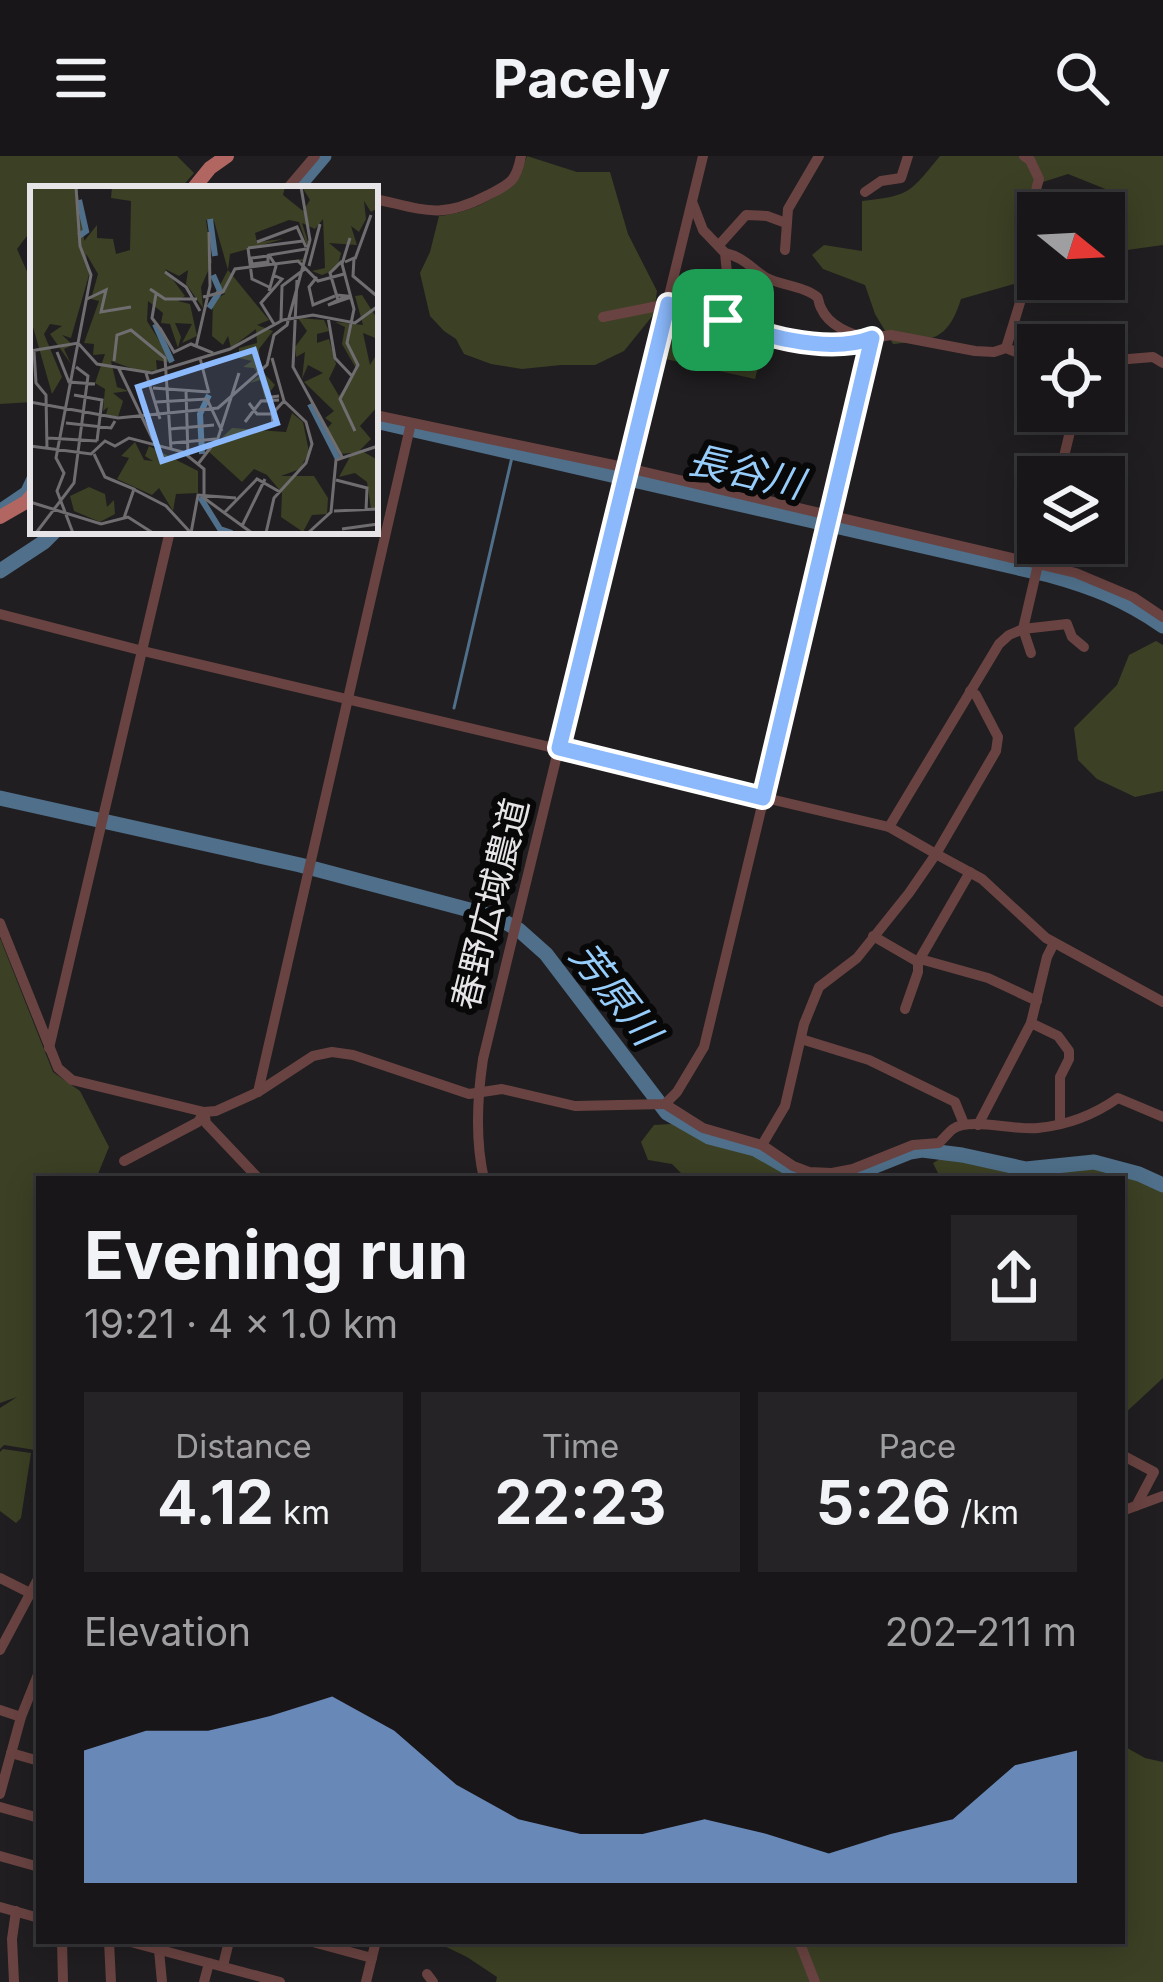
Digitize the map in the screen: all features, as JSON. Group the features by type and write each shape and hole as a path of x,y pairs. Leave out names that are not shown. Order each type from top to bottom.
{"main road":[{"path":"195,186 227,156"},
{"path":"0,517 30,497"}],"street":[{"path":"290,186 315,156"},
{"path":"378,200 437,212 462,209 511,183 521,156"},
{"name":"春野広域農道","path":"484,1176 478,1134 483,1059 703,156"},
{"path":"785,250 788,209 818,156"},
{"path":"865,192 881,181 901,178 908,156"},
{"path":"1006,348 1036,234 1039,179 1024,156"},
{"path":"692,201 703,230 722,249 740,256 765,277 812,293 832,322 872,338"},
{"path":"723,320 729,293 722,249 746,215 786,223"},
{"path":"603,317 668,304 804,344 853,345 891,335 975,351 1006,348 1017,352"},
{"path":"660,1105 677,1092 704,1048 872,338"},
{"path":"1125,361 1158,360 1161,345"},
{"path":"378,416 628,469 1037,570 1076,573 1133,597 1163,617"},
{"path":"258,1092 411,423"},
{"path":"49,1048 169,534"},
{"path":"1031,653 1023,629 1038,564"},
{"path":"0,614 889,826 997,891 1054,943 1163,1002"},
{"path":"889,826 999,644 1023,629 1067,624 1072,637 1084,647"},
{"path":"762,1145 785,1106 819,987 857,958 909,893 996,751 998,737 970,691"},
{"path":"905,1009 919,960 970,872"},
{"path":"0,923 58,1068 72,1080 204,1112 258,1092 313,1056 332,1052 469,1094 502,1089 575,1106 660,1105 703,1129 762,1145 809,1172 853,1169 913,1145 940,1143 952,1129 971,1124 1015,1129 1060,1124 1099,1111 1118,1097 1163,1117"},
{"path":"873,936 919,960 988,978 1037,1001"},
{"path":"971,1124 1031,1023 1054,943"},
{"path":"1031,1023 1058,1036 1069,1051 1060,1077 1060,1124"},
{"path":"802,1039 869,1060 955,1102 971,1124"},
{"path":"124,1161 197,1122 204,1112"},
{"path":"204,1112 206,1123 256,1176"},
{"path":"1125,1457 1154,1472 1136,1506"},
{"path":"1125,1510 1163,1496"},
{"path":"0,1578 30,1593"},
{"path":"0,1650 36,1582"},
{"path":"0,1794 6,1758 36,1680"},
{"path":"0,1710 21,1717"},
{"path":"6,1758 36,1761"},
{"path":"0,1807 36,1817"},
{"path":"0,1856 36,1866"},
{"path":"0,1907 36,1917"},
{"path":"14,1982 11,1939 16,1911"},
{"path":"62,1944 63,1982"},
{"path":"109,1944 111,1982"},
{"path":"204,1982 228,1944"},
{"path":"320,1944 371,1958"},
{"path":"366,1982 375,1944"},
{"path":"800,1944 815,1982"},
{"path":"162,1982 160,1945 273,1981"}],"green space":[{"path":"0,156 177,156 194,173 183,186 30,186 30,232 17,249 30,278 30,402 0,404"},
{"path":"527,156 577,172 610,172 628,234 657,291 654,314 624,351 595,365 522,369 491,364 464,354 456,339 430,316 420,273 439,216 492,198 513,180"},
{"path":"940,156 1163,156 1163,245 1127,250 1125,192 1108,192 1068,174 1040,183 1037,192 1017,192 1014,284 961,299 951,323 937,335 893,344 865,285 823,269 812,255 824,245 862,251 862,201 891,197 922,178"},
{"path":"674,310 766,338 755,379 661,358"},
{"path":"1156,641 1163,645 1163,791 1135,797 1097,779 1078,760 1074,728 1117,685 1129,655"},
{"path":"0,938 53,1072 80,1091 109,1147 99,1176 36,1176 36,1449 4,1445 0,1449 0,1408 17,1397 0,1403"},
{"path":"671,1124 750,1151 800,1176 684,1176 672,1164 648,1160 641,1142 654,1125"},
{"path":"945,1156 1040,1166 1066,1159 1117,1164 1163,1189 1163,1378 1125,1413 1125,1176 940,1176 933,1163"},
{"path":"3,1449 31,1453 21,1518 16,1523 0,1511"},
{"path":"1125,1747 1163,1762 1163,1982 496,1982 497,1977 440,1944 1125,1944"}],"waterway":[{"path":"299,186 324,156"},
{"name":"長谷川","path":"378,422 1049,575 1108,595 1163,626"},
{"path":"454,708 513,453"},
{"path":"0,508 25,491 30,480"},
{"path":"0,571 52,534"},
{"name":"芳原川","path":"0,798 300,865 496,917 546,954 667,1113 709,1137 755,1149 808,1176"},
{"name":"芳原川","path":"850,1176 922,1150 1026,1169 1094,1162 1163,1185"}],"route":[{"path":"668,304 723,320 804,344 853,345 872,338 763,798 559,748 668,304"}]}
